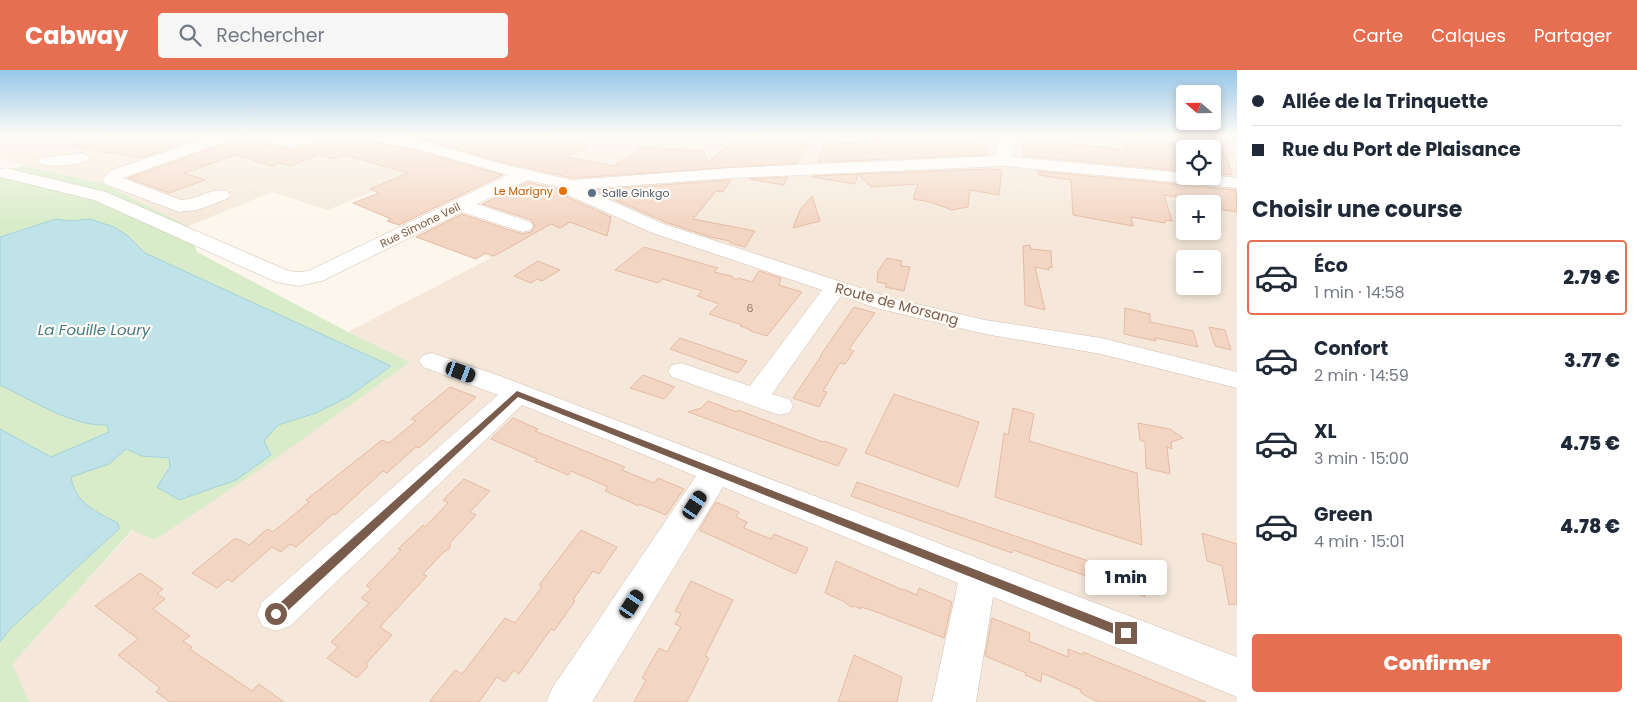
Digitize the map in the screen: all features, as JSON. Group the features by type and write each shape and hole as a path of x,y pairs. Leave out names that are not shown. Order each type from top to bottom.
{"street":[{"path":"146,163 116,174 111,180 179,206 190,206 221,195"},
{"path":"480,163 572,185 731,173 945,163"},
{"path":"1023,163 1237,183"},
{"path":"1099,163 1176,171"},
{"name":"Rue Simone Veil","path":"10,172 100,196 284,277 299,279 314,276 525,174"},
{"path":"1221,176 1237,178"},
{"name":"Route de Morsang","path":"572,185 574,191 636,220 835,288 929,315 985,327 1101,346 1195,367 1237,380"},
{"path":"461,205 523,226"},
{"path":"681,371 767,402 835,288"},
{"path":"432,361 490,382 1237,677"},
{"path":"276,614 517,394"},
{"path":"568,702 716,472"},
{"path":"954,702 978,576"}],"shaded area":[{"path":"19,163 1176,163 1176,185 1221,185 1221,163 1237,163 1237,702 29,702 11,664 133,530 155,540 409,362 348,332 491,258 472,249 538,219 515,198 542,182 495,170 428,201 383,187 328,210 272,192 188,226 104,184"}],"green space":[{"name":"La Fouille Loury","path":"24,165 104,184 188,226 197,252 348,332 410,362 275,459 155,540 132,530 12,664 29,702 0,702 0,173"}],"water":[{"name":"La Fouille Loury","path":"56,219 69,221 90,219 114,227 128,236 145,253 391,366 348,397 316,413 278,425 264,441 271,455 236,480 179,500 157,487 170,467 169,458 142,456 126,449 109,464 71,477 73,486 82,500 88,506 118,523 119,529 10,629 0,642 0,429 51,457 109,432 107,425 80,422 39,405 0,385 0,237"}],"building":[{"path":"169,163 211,163 184,173 205,180 169,193 128,178"},
{"path":"264,163 278,163 272,166"},
{"path":"281,163 297,163 290,166"},
{"path":"375,163 462,163 503,175 399,225 387,221 391,219 353,203 379,193 370,189 408,173"},
{"path":"509,163 601,163 614,166 618,163 790,163 572,178"},
{"path":"1104,163 1176,163 1176,170"},
{"path":"1221,163 1229,163 1232,175 1221,174"},
{"path":"1002,170 999,195 970,190 968,207 952,210 930,202 913,199 918,184 871,187 858,174"},
{"path":"1036,171 1236,190 1237,212 1221,209 1221,195 1175,194 1176,197 1164,195 1172,221 1165,220 1165,223 1131,217 1133,226 1073,215 1071,180 1039,175"},
{"path":"858,174 855,184 812,177 812,176"},
{"path":"788,177 784,185 749,179"},
{"path":"731,180 723,192 716,191 693,219 755,231 745,247 665,222 593,190"},
{"path":"527,182 563,190 567,197 611,217 607,236 570,222 560,228 551,224 494,256 486,253 476,259 416,237 462,214 522,234 531,232 535,226 531,220 482,204"},
{"path":"812,196 820,221 793,228 800,210"},
{"path":"1030,245 1031,249 1051,251 1052,268 1049,267 1049,270 1035,267 1045,310 1025,305 1023,246"},
{"path":"644,247 718,268 714,272 731,276 736,280 738,278 752,282 759,271 781,278 779,285 802,292 767,336 709,314 719,304 697,296 702,291 663,279 658,283 615,270"},
{"path":"887,258 902,261 901,266 910,267 904,291 885,287 887,284 877,282 878,271"},
{"path":"538,261 560,270 542,281 537,279 531,283 514,276"},
{"path":"854,307 875,313 849,349 854,351 845,364 840,363 823,391 827,392 819,407 793,398 820,356"},
{"path":"1125,308 1150,314 1150,322 1193,331 1198,347 1124,334"},
{"path":"1209,327 1225,330 1231,350 1215,346"},
{"path":"680,338 747,361 738,373 670,349"},
{"path":"643,375 675,387 664,399 630,388"},
{"path":"450,387 476,397 419,448 416,447 387,473 383,471 335,515 333,514 296,547 290,544 281,552 272,547 232,582 228,579 217,588 192,573 234,539 249,545 267,529 273,532 309,502 306,500 382,440 389,443 416,421 411,419"},
{"path":"894,394 979,422 958,487 865,453"},
{"path":"708,401 847,449 838,466 688,412 701,408"},
{"path":"1013,408 1034,414 1029,441 1137,473 1142,545 995,497 1004,433 1008,435"},
{"path":"513,418 538,429 535,431 625,467 622,470 654,483 658,478 684,489 666,515 639,504 638,506 605,491 608,487 571,471 568,475 491,439"},
{"path":"1138,423 1170,429 1183,438 1171,442 1172,449 1167,447 1170,474 1146,468 1145,442 1140,440"},
{"path":"464,479 490,491 470,512 476,515 450,543 450,548 423,574 427,576 380,627 392,635 366,664 368,666 357,678 327,658 338,647 331,642 369,603 361,598 371,589 366,586 401,550 398,549 423,525 425,527 448,503 443,500"},
{"path":"857,482 1144,580 1145,597 1013,550 1012,553 851,496"},
{"path":"716,502 739,512 736,517 747,522 744,528 771,539 774,534 808,548 796,574 699,530"},
{"path":"581,530 617,547 599,574 593,571 554,631 551,629 519,674 514,670 505,682 497,677 479,702 429,702 455,670 462,674 505,618 515,623 542,587 539,585"},
{"path":"1202,533 1237,544 1237,604 1229,605 1222,566 1207,561"},
{"path":"836,561 917,595 919,588 952,602 944,638 874,611 861,607 861,609 855,606 851,607 825,593"},
{"path":"140,573 163,589 157,594 165,599 153,609 190,636 183,641 192,647 190,649 252,691 259,684 284,702 170,702 156,692 160,688 118,655 138,639 95,606"},
{"path":"691,581 733,600 705,656 709,658 687,702 634,702 646,680 642,678 659,648 667,652 681,627 675,624 681,614 675,611"},
{"path":"992,618 1030,633 1029,641 1068,657 1068,649 1083,655 1083,652 1206,702 1098,702 1081,693 1081,690 1042,673 1041,682 1025,675 1026,673 985,656"},
{"path":"854,655 902,677 897,702 838,702"}],"place":[{"name":"Le Marigny","path":"563,191"},
{"name":"Salle Ginkgo","path":"592,193"}],"route":[{"path":"276,614 517,394 1126,633"}]}
